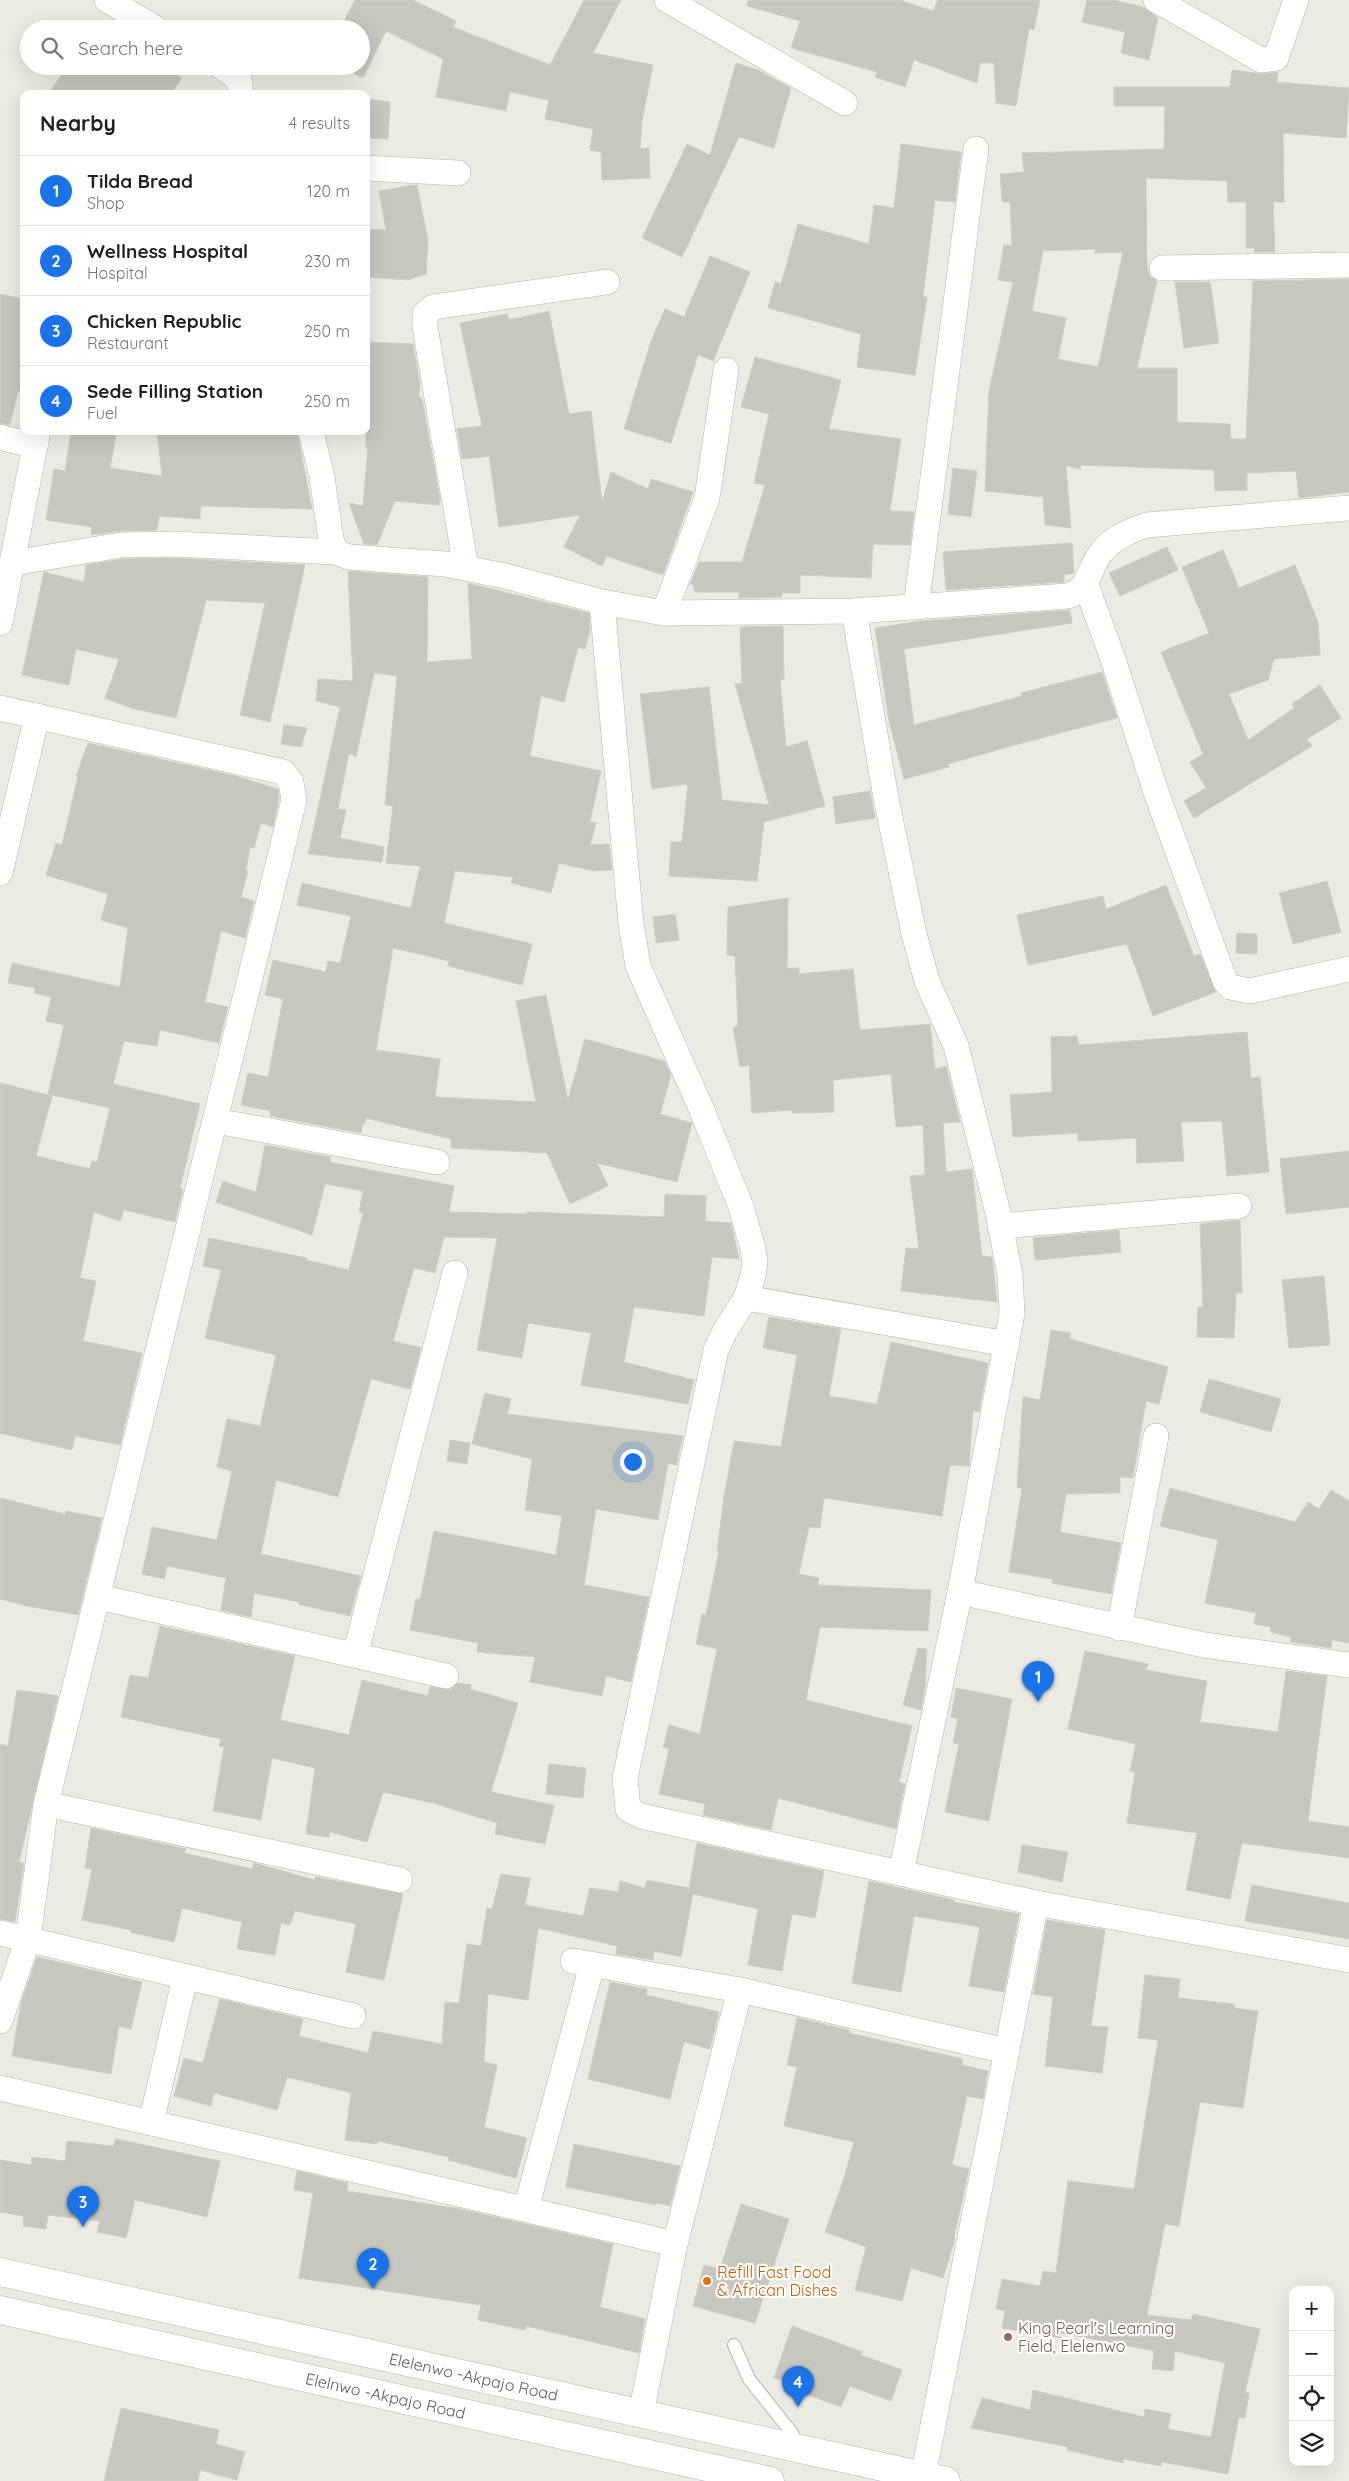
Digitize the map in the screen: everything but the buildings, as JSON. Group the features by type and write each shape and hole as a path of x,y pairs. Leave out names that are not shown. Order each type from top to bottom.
{"main road":[{"name":"Elelenwo -Akpajo Road","path":"0,2272 935,2478"},
{"name":"Elelnwo -Akpajo Road","path":"0,2310 770,2481"}],"street":[{"path":"107,0 141,20"},
{"path":"667,0 844,103"},
{"path":"1156,0 1261,60 1276,58 1281,49 1296,0"},
{"path":"233,75 239,80 240,90"},
{"path":"916,607 976,149"},
{"path":"370,168 458,173"},
{"path":"1162,268 1349,265"},
{"path":"466,568 424,327 425,314 433,307 607,282"},
{"path":"664,613 707,498 726,370"},
{"path":"312,435 322,477 331,540 336,552"},
{"path":"0,437 37,438 14,564 0,623"},
{"path":"14,564 121,545 173,544 336,552 349,556 445,564 505,576 602,602 664,613 854,611 1068,596 1086,585 1100,554 1110,543 1128,531 1147,525 1349,508"},
{"path":"1086,585 1113,659 1156,792 1224,981 1230,987 1250,991 1349,969"},
{"path":"602,602 635,955 638,966 701,1108 741,1207 755,1262 746,1298 724,1331 716,1350 625,1778 628,1808 640,1816 1036,1902 1349,1960"},
{"path":"854,611 886,798 914,934 927,981 956,1046 1000,1226 1010,1275 1012,1313 1008,1344 960,1592 901,1873"},
{"path":"0,708 283,772 291,782 294,800 46,1804 28,1939 0,2021"},
{"path":"0,873 37,716"},
{"path":"216,1121 437,1162"},
{"path":"1000,1226 1239,1206"},
{"path":"355,1655 455,1273"},
{"path":"746,1298 1008,1344"},
{"path":"1119,1628 1156,1436"},
{"path":"960,1592 1204,1645 1349,1665"},
{"path":"98,1597 446,1676"},
{"path":"46,1804 400,1880"},
{"path":"935,2478 1006,2050 1036,1902"},
{"path":"0,1933 353,2016"},
{"path":"526,2209 583,1963 740,1990 1006,2050"},
{"path":"151,2123 185,1978"},
{"path":"642,2414 675,2244 740,1990"},
{"path":"0,2088 675,2244"}],"lane":[{"path":"734,2345 749,2379 792,2433 799,2448"}],"place":[{"name":"Tilda Bread","path":"1038,1702"},
{"name":"Chicken Republic","path":"83,2227"},
{"name":"Refill Fast Food & African Dishes","path":"707,2281"},
{"name":"Wellness Hospital","path":"373,2289"},
{"name":"King Pearl's Learning Field, Elelenwo","path":"1008,2337"},
{"name":"Sede Filling Station","path":"798,2407"}]}
